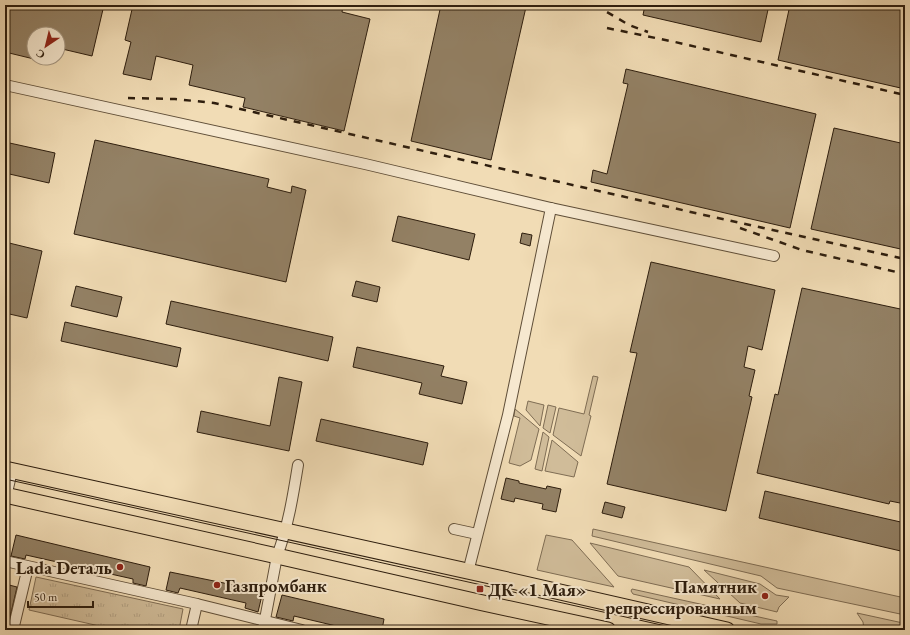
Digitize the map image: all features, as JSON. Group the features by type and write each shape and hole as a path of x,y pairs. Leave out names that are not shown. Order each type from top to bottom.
{"highway":[{"path":"8,470 727,630"},
{"path":"6,497 483,603 558,625 608,630"}],"street":[{"path":"5,85 365,164 551,208 774,256"},
{"path":"468,572 508,415 551,208"},
{"path":"265,625 277,556 293,498 298,465"},
{"path":"6,497 8,470"},
{"path":"454,529 477,534"},
{"path":"5,561 197,604 265,625 302,630"},
{"path":"14,630 28,567"},
{"path":"191,630 197,604"}],"green space":[{"path":"593,376 598,377 589,415 591,416 581,456 553,435 559,408 584,414"},
{"path":"528,401 544,405 540,426 526,410"},
{"path":"548,405 556,407 550,433 543,428"},
{"path":"515,409 539,429 531,460 520,466 509,463 520,418 514,416"},
{"path":"543,432 549,437 542,471 535,469"},
{"path":"552,440 578,462 574,477 545,471"},
{"path":"593,529 905,598 905,615 777,588 761,576 592,536"},
{"path":"546,535 572,540 614,587 537,570"},
{"path":"590,543 689,567 720,599 618,576"},
{"path":"704,570 760,584 776,595 789,597 779,607 777,612 740,603"},
{"path":"36,577 183,609 179,630 117,630 29,610"},
{"path":"632,589 777,621 777,624 761,624 633,594 631,591"},
{"path":"857,613 903,623 905,625 905,630 864,630 863,622"}],"building":[{"path":"5,5 104,5 92,56 66,50 66,26 26,26 26,57 5,52"},
{"path":"133,5 343,5 342,12 370,19 344,131 243,107 245,98 189,85 193,65 156,56 151,80 123,74 131,42 125,40"},
{"path":"441,5 518,5 526,7 491,160 411,141"},
{"path":"645,5 769,5 761,42 643,15"},
{"path":"790,5 905,5 905,89 778,60"},
{"path":"626,69 816,114 790,228 591,182 593,170 607,174 628,84 623,83"},
{"path":"834,128 905,144 905,250 811,229"},
{"path":"95,140 269,179 267,187 291,193 292,186 306,190 286,282 74,234"},
{"path":"5,142 55,153 49,183 5,173"},
{"path":"398,216 475,234 469,260 392,241"},
{"path":"522,233 532,235 530,246 520,243"},
{"path":"5,242 42,251 27,318 5,313"},
{"path":"651,262 775,290 762,350 748,346 744,367 755,370 749,396 752,397 726,511 607,484 637,353 630,352"},
{"path":"356,281 380,287 377,302 352,296"},
{"path":"76,286 122,297 117,317 71,306"},
{"path":"802,288 905,310 905,504 890,501 889,504 757,473 775,394 778,395"},
{"path":"171,301 333,337 328,361 166,324"},
{"path":"65,322 181,348 177,367 61,341"},
{"path":"357,347 444,366 441,376 467,382 462,404 419,394 422,383 353,367"},
{"path":"279,377 302,382 289,451 197,432 201,411 270,426"},
{"path":"321,419 428,443 423,465 316,441"},
{"path":"506,478 519,481 519,483 546,489 547,486 561,489 556,512 542,509 543,504 515,498 514,502 501,499"},
{"path":"765,491 905,523 905,552 759,518"},
{"path":"605,502 625,507 622,518 602,513"},
{"path":"16,535 150,567 146,586 133,583 133,579 26,555 25,559 11,556"},
{"path":"170,572 263,591 258,612 245,608 246,603 180,588 178,593 166,590"},
{"path":"5,584 17,587 7,630 5,630"},
{"path":"282,595 384,619 382,630 353,630 294,616 293,621 276,617"}],"tram line":[{"path":"5,479 684,630"}],"railway":[{"path":"595,5 629,25 648,32"},
{"path":"607,28 675,42 905,95"},
{"path":"128,98 175,99 214,103 704,215 905,259"},
{"path":"740,228 802,250 905,274"}],"place":[{"name":"Lada Dеталь","path":"120,567"},
{"name":"Газпромбанк","path":"217,585"},
{"name":"ДК «1 Мая»","path":"480,589"},
{"name":"Памятник репрессированным","path":"765,596"}]}
